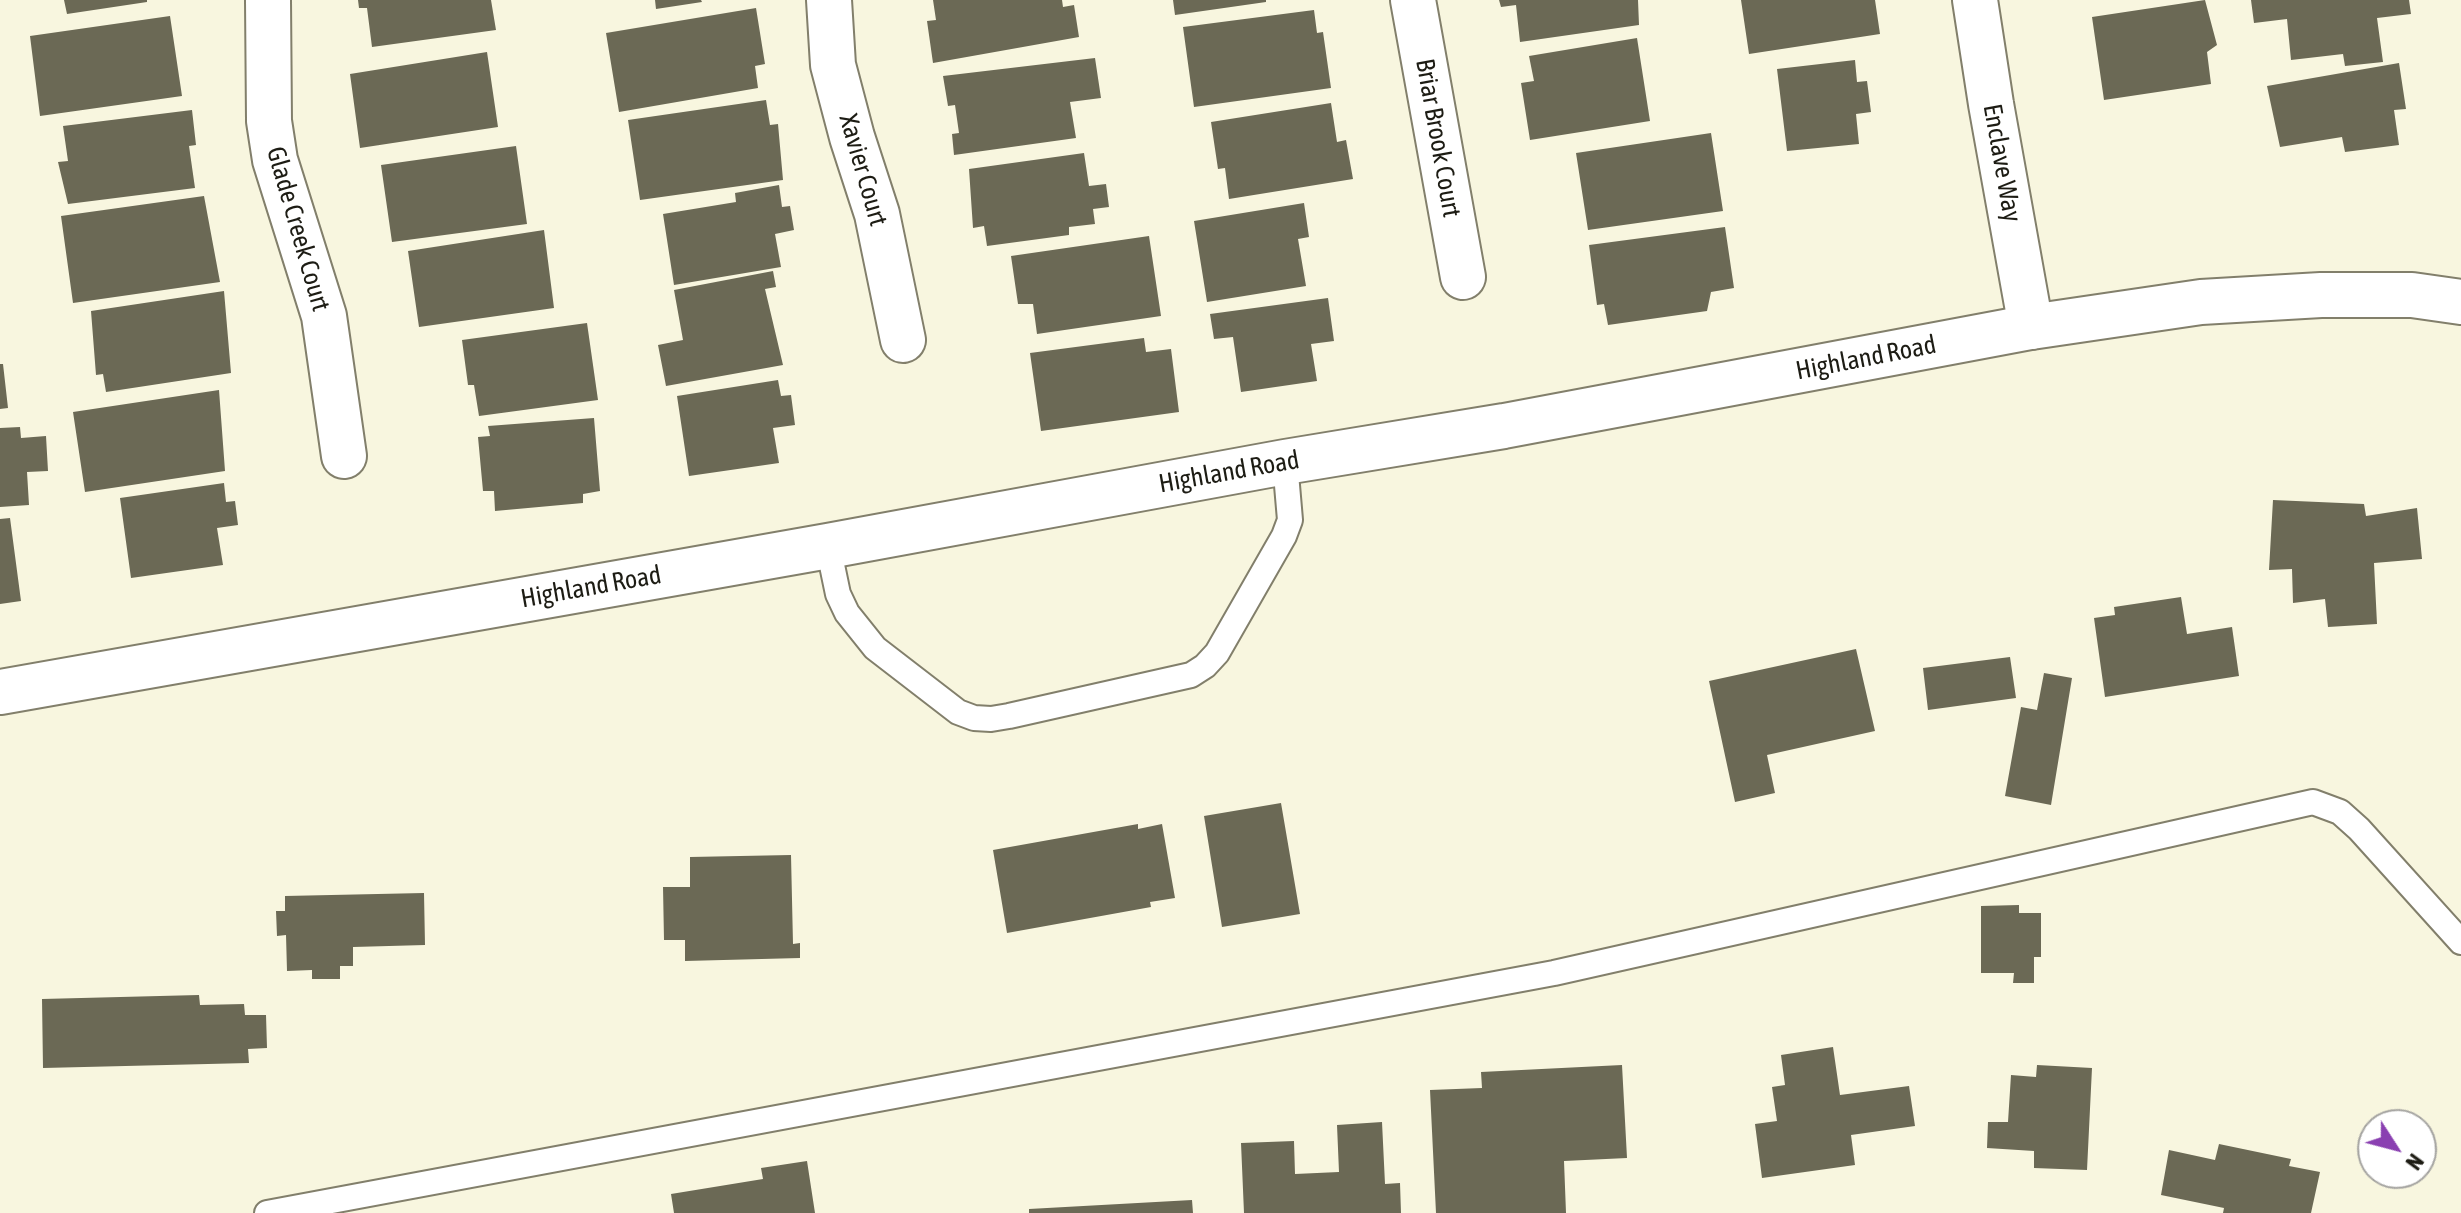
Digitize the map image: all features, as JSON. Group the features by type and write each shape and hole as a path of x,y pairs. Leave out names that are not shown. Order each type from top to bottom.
{"street":[{"name":"Glade Creek Court","path":"268,0 269,121 275,160 324,316 344,456"},
{"name":"Xavier Court","path":"829,0 833,65 877,214 903,340"},
{"name":"Briar Brook Court","path":"1413,0 1463,277"},
{"name":"Enclave Way","path":"1975,0 2031,327"},
{"name":"Highland Road","path":"0,692 1285,462 1504,426 2031,327 2201,302 2269,298 2412,295 2461,302"}],"lane":[{"path":"828,546 838,594 847,613 875,648 958,712 974,718 1000,718 1191,675 1205,666 1217,653 1284,536 1290,520 1285,462"},
{"path":"267,1213 1554,973 2313,802 2340,812 2359,829 2461,942"}],"building":[{"path":"64,0 147,0 147,2 67,14"},
{"path":"358,0 491,0 496,30 372,47 367,8 359,8"},
{"path":"655,0 701,0 702,2 656,9"},
{"path":"933,0 1062,0 1063,7 1074,5 1079,37 933,63 927,21 936,20"},
{"path":"1173,0 1266,0 1266,2 1175,15"},
{"path":"1499,0 1638,0 1639,25 1520,42 1516,5 1501,7"},
{"path":"1741,0 1875,0 1880,34 1749,54"},
{"path":"2205,0 2217,45 2207,52 2211,84 2104,100 2092,17"},
{"path":"2251,0 2409,0 2411,14 2377,18 2383,62 2345,66 2343,54 2291,60 2287,19 2254,23"},
{"path":"756,8 765,64 755,66 758,88 619,112 606,33"},
{"path":"1314,10 1317,33 1323,32 1331,88 1194,107 1183,27"},
{"path":"170,16 182,96 40,116 30,36"},
{"path":"1637,38 1650,121 1530,140 1521,83 1534,81 1529,56"},
{"path":"487,52 498,127 360,148 350,74"},
{"path":"1095,58 1101,98 1070,102 1076,138 954,155 952,134 959,133 955,105 948,106 943,76"},
{"path":"1855,60 1857,82 1867,81 1871,112 1856,114 1859,144 1787,151 1777,69"},
{"path":"2399,63 2406,109 2394,110 2399,145 2345,152 2342,137 2280,147 2267,86"},
{"path":"766,100 770,125 778,124 783,180 640,200 628,120"},
{"path":"1331,103 1337,142 1346,140 1353,179 1229,199 1225,168 1218,169 1211,122"},
{"path":"192,110 196,145 189,146 195,188 68,204 58,162 68,161 63,126"},
{"path":"1711,133 1723,211 1588,230 1576,153"},
{"path":"516,146 527,224 392,242 381,165"},
{"path":"1084,153 1089,186 1106,184 1109,207 1093,209 1095,224 1069,227 1069,235 987,246 984,226 973,228 969,169"},
{"path":"779,185 782,207 790,206 794,230 775,234 781,267 674,285 663,214 736,202 735,193"},
{"path":"204,196 220,282 73,303 61,216"},
{"path":"1304,203 1309,237 1298,239 1306,286 1207,302 1194,221"},
{"path":"1725,227 1734,288 1711,292 1707,311 1608,325 1604,304 1597,305 1589,245"},
{"path":"544,230 554,308 419,327 408,251"},
{"path":"1149,236 1161,316 1037,334 1033,304 1018,304 1011,256"},
{"path":"773,271 776,287 765,289 783,365 666,386 658,345 683,340 674,290"},
{"path":"224,291 231,373 106,392 103,374 96,375 91,311"},
{"path":"1328,298 1334,341 1311,344 1317,381 1241,392 1233,337 1214,339 1210,314"},
{"path":"587,323 598,400 479,416 474,385 468,385 462,340"},
{"path":"1144,338 1146,352 1171,349 1179,412 1041,431 1030,353"},
{"path":"0,364 3,364 8,408 0,409"},
{"path":"778,380 781,396 791,395 795,425 773,428 779,463 689,476 677,396"},
{"path":"219,390 225,471 85,492 73,412"},
{"path":"594,418 600,491 583,494 583,503 495,511 494,491 483,491 478,437 490,436 488,426"},
{"path":"20,427 21,438 46,436 48,471 27,472 29,505 0,507 0,428"},
{"path":"224,483 226,502 235,501 238,525 217,528 223,565 131,578 120,498"},
{"path":"2273,500 2364,504 2366,516 2417,508 2422,559 2374,563 2377,624 2328,627 2325,599 2293,603 2292,569 2269,570"},
{"path":"10,518 21,601 0,604 0,519"},
{"path":"2181,597 2187,634 2232,627 2239,676 2105,697 2094,618 2115,615 2114,607"},
{"path":"1856,649 1875,731 1767,755 1775,793 1735,802 1709,681"},
{"path":"2010,657 2016,698 1928,710 1923,668"},
{"path":"2044,673 2072,678 2051,805 2005,796 2021,707 2037,710"},
{"path":"1281,803 1300,914 1222,927 1204,816"},
{"path":"1138,824 1138,829 1162,824 1175,898 1150,902 1151,907 1007,933 993,850"},
{"path":"791,855 793,944 800,943 800,958 685,961 685,940 664,940 663,887 690,887 690,857"},
{"path":"424,893 425,945 353,947 353,966 340,966 340,979 312,979 312,970 287,971 286,935 277,936 276,911 285,911 285,896"},
{"path":"2019,905 2019,913 2041,913 2041,957 2034,957 2034,983 2013,983 2014,973 1981,973 1981,906"},
{"path":"199,995 200,1005 244,1004 245,1015 266,1015 267,1048 248,1049 249,1063 43,1068 42,999"},
{"path":"1833,1047 1840,1095 1909,1086 1915,1126 1851,1135 1855,1165 1762,1178 1755,1124 1777,1121 1772,1087 1785,1085 1781,1055"},
{"path":"1622,1065 1627,1158 1564,1161 1566,1213 1436,1213 1430,1090 1482,1088 1481,1072"},
{"path":"2037,1065 2092,1068 2087,1170 2034,1168 2034,1151 1987,1148 1988,1122 2008,1122 2011,1075 2036,1077"},
{"path":"1382,1122 1385,1184 1400,1183 1401,1213 1244,1213 1241,1143 1294,1141 1295,1174 1339,1172 1337,1125"},
{"path":"2219,1144 2291,1159 2289,1166 2320,1172 2311,1213 2223,1213 2224,1208 2161,1195 2169,1150 2215,1160"},
{"path":"807,1161 815,1213 674,1213 671,1194 763,1179 761,1168"},
{"path":"1192,1200 1193,1213 1029,1213 1029,1209"}]}
